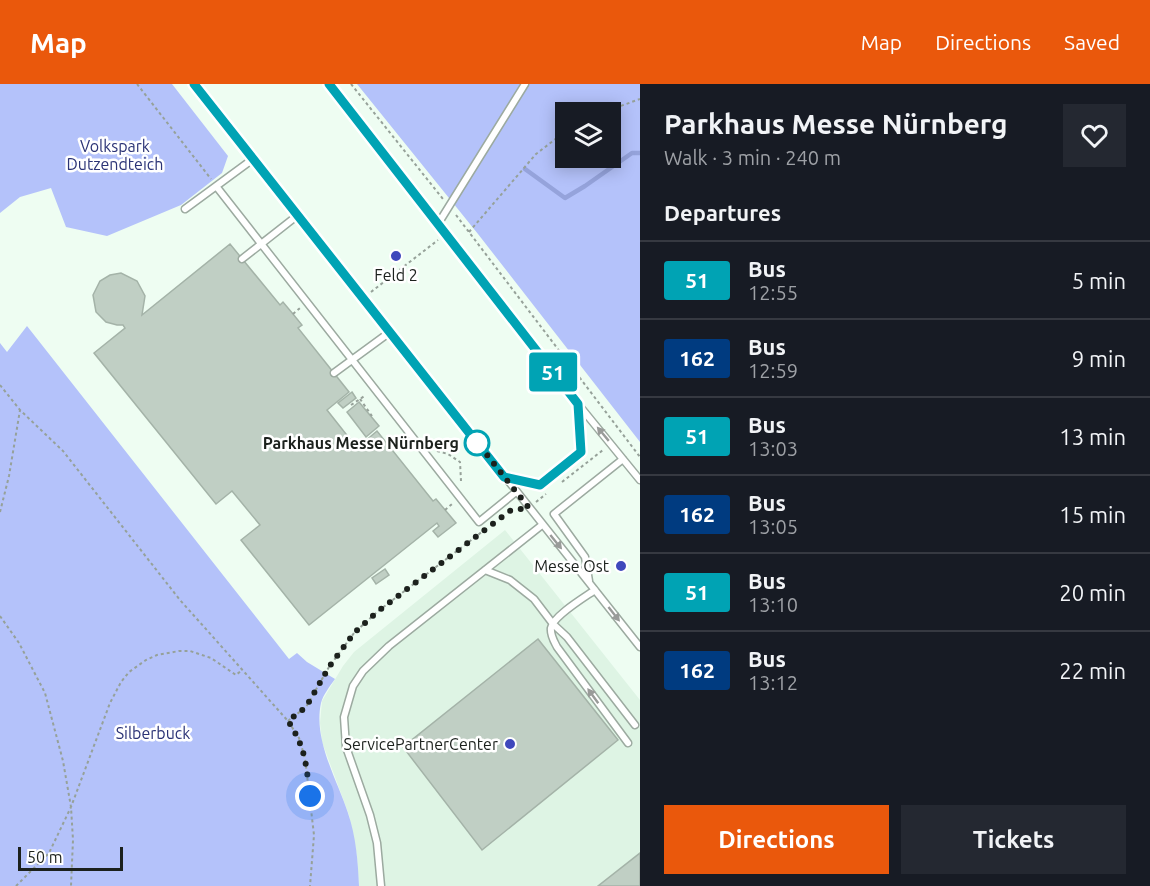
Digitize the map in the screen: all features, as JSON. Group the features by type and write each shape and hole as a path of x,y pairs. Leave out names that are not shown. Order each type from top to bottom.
{"lane":[{"path":"194,84 640,646"},
{"path":"329,84 578,404 640,480"},
{"path":"438,224 525,84"},
{"path":"184,209 253,159"},
{"path":"216,186 478,522 516,492"},
{"path":"242,259 298,215"},
{"path":"334,374 390,332"},
{"path":"504,477 540,485 581,452 578,404"},
{"path":"589,581 585,557 554,514 623,459"},
{"path":"381,886 377,843 370,815 346,747 344,717 353,686 374,658 543,525"},
{"path":"485,570 510,580 525,590 567,637 635,725"},
{"path":"595,590 553,624 552,636 557,647 628,743"}],"path":[{"path":"137,84 216,186"},
{"path":"351,84 449,206 640,458"},
{"path":"621,106 640,99"},
{"path":"469,232 536,154 555,139"},
{"path":"363,298 446,234"},
{"path":"0,385 20,410 63,452 180,600 288,721 299,738 305,758 314,835 310,886"},
{"path":"351,405 375,388"},
{"path":"360,399 372,416"},
{"path":"0,512 9,476 20,410"},
{"path":"556,486 622,434"},
{"path":"417,444 448,454 460,462 460,498"},
{"path":"529,508 547,494"},
{"path":"288,721 306,707 329,667 354,633 377,612 484,531"},
{"path":"0,616 19,643 45,693 63,761 71,807 73,840 71,886"},
{"path":"16,886 49,853 71,807 110,703 121,682 137,666 157,655 190,651 212,658 236,675 242,669"}],"shaded area":[{"path":"505,530 640,700 640,886 359,886 357,856 349,815 322,742 320,723 322,701 354,652"}],"green space":[{"name":"Volkspark Dutzendteich","path":"0,84 172,84 228,156 222,173 181,205 107,236 66,227 51,188 20,197 0,213"},
{"path":"357,84 640,84 640,442 478,234"},
{"name":"Silberbuck","path":"27,326 289,659 297,653 335,679 321,703 320,731 327,759 351,822 359,886 0,886 0,343 7,352"}],"building":[{"path":"230,244 280,305 283,302 302,325 298,328 349,392 327,410 357,448 377,431 433,501 436,499 456,523 438,537 433,531 439,526 437,523 309,625 241,540 260,525 232,491 216,504 94,353 125,328 123,325 106,322 96,312 93,295 100,281 110,275 121,273 137,281 145,296 142,315"},
{"path":"352,392 356,398 343,408 338,403"},
{"path":"359,402 379,426 366,437 347,412"},
{"path":"385,569 389,575 376,584 372,578"},
{"name":"ServicePartnerCenter","path":"538,639 618,740 482,850 403,747"},
{"path":"640,853 640,886 598,886"}],"waterway":[{"path":"525,169 565,198 632,153 640,153"}],"bus line":[{"name":"51","path":"194,84 504,477 540,485 581,452 578,404 329,84"}],"place":[{"name":"Feld 2","path":"396,256"},
{"name":"Parkhaus Messe Nürnberg","path":"477,443"},
{"name":"Messe Ost","path":"621,566"},
{"name":"ServicePartnerCenter","path":"510,744"}],"route":[{"path":"310,796 305,758 299,738 288,721 306,707 329,667 354,633 377,612 511,510 529,508 476,441 477,443"}]}
